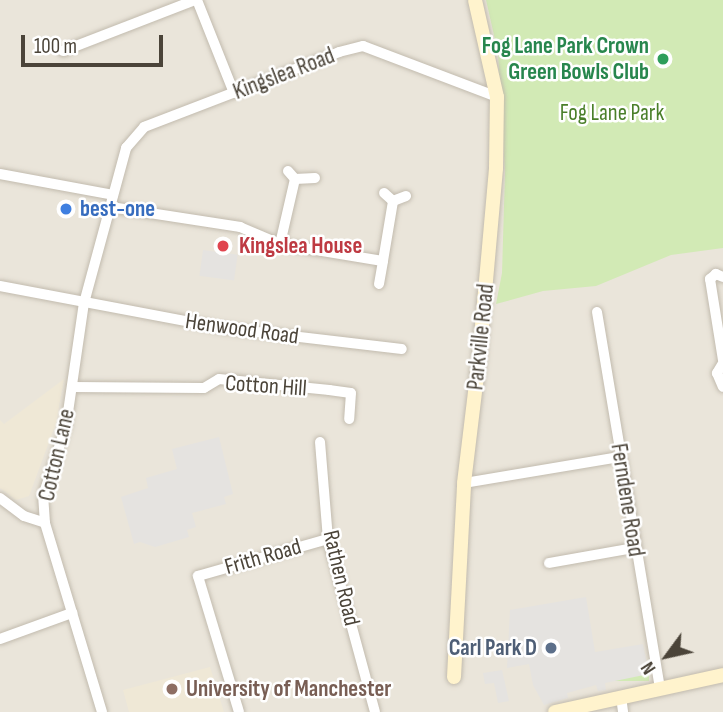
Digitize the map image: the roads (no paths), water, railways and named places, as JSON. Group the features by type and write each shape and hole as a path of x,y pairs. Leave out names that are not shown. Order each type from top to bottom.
{"street":[{"path":"63,51 196,0 234,93"},
{"name":"Parkville Road","path":"454,677 464,483 496,168 497,97 475,0"},
{"name":"Kingslea Road","path":"113,195 126,148 144,127 339,52 363,46 497,97"},
{"path":"0,174 113,195"},
{"path":"279,244 291,174 315,178"},
{"path":"384,193 393,201"},
{"name":"Cotton Lane","path":"102,712 45,523 43,496 66,426 84,303 113,195"},
{"path":"393,201 406,196"},
{"path":"379,284 393,201"},
{"path":"111,207 240,227 279,244 383,261"},
{"path":"723,277 716,274 710,281 723,362 717,373 723,387"},
{"name":"Henwood Road","path":"0,286 223,328 402,349"},
{"name":"Ferndene Road","path":"597,312 634,548 660,688"},
{"name":"Cotton Hill","path":"72,387 204,388 219,379 340,391 351,393 349,419"},
{"name":"Rathen Road","path":"320,442 328,539 375,712"},
{"path":"464,483 620,457"},
{"path":"0,498 24,516 45,523"},
{"name":"Frith Road","path":"239,712 198,576 328,539"},
{"path":"549,563 634,548"},
{"path":"0,639 72,613"},
{"path":"555,712 723,675"},
{"path":"621,697 624,712"}],"place":[{"name":"Fog Lane Park Crown Green Bowls Club","path":"663,59"},
{"name":"best-one","path":"66,209"},
{"name":"Kingslea House","path":"223,246"},
{"name":"Carl Park D","path":"551,648"},
{"name":"University of Manchester","path":"172,689"}],"park label":[{"name":"Fog Lane Park","path":"612,113"}]}
